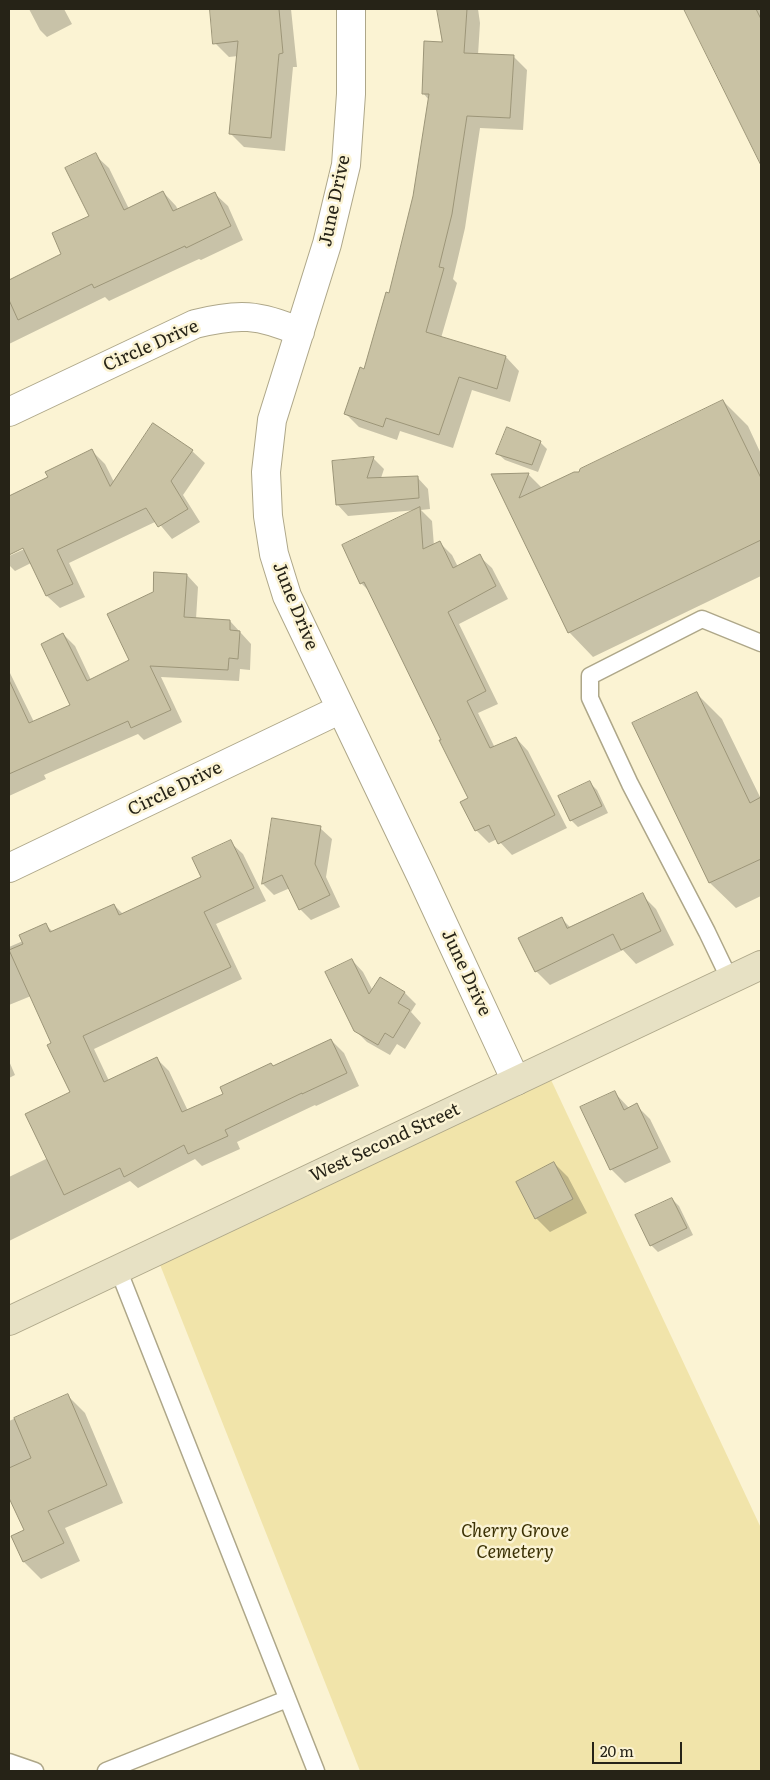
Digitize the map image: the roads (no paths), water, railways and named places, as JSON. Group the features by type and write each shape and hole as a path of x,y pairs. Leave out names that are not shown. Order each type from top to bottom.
{"main road":[{"name":"West Second Street","path":"9,1321 761,966"}],"street":[{"name":"June Drive","path":"351,9 351,94 346,165 327,244 272,420 266,472 268,516 274,554 287,596 421,876 516,1081"},
{"name":"Circle Drive","path":"9,412 195,324 222,317 250,317 276,322 300,332"},
{"name":"Circle Drive","path":"9,868 341,709"}],"lane":[{"path":"730,980 634,793 590,698 590,676 702,619 761,643"},
{"path":"118,1269 316,1771"},
{"path":"106,1771 288,1699"},
{"path":"9,1762 35,1771"}],"park label":[{"name":"Cherry Grove Cemetery","path":"515,1542"}]}
